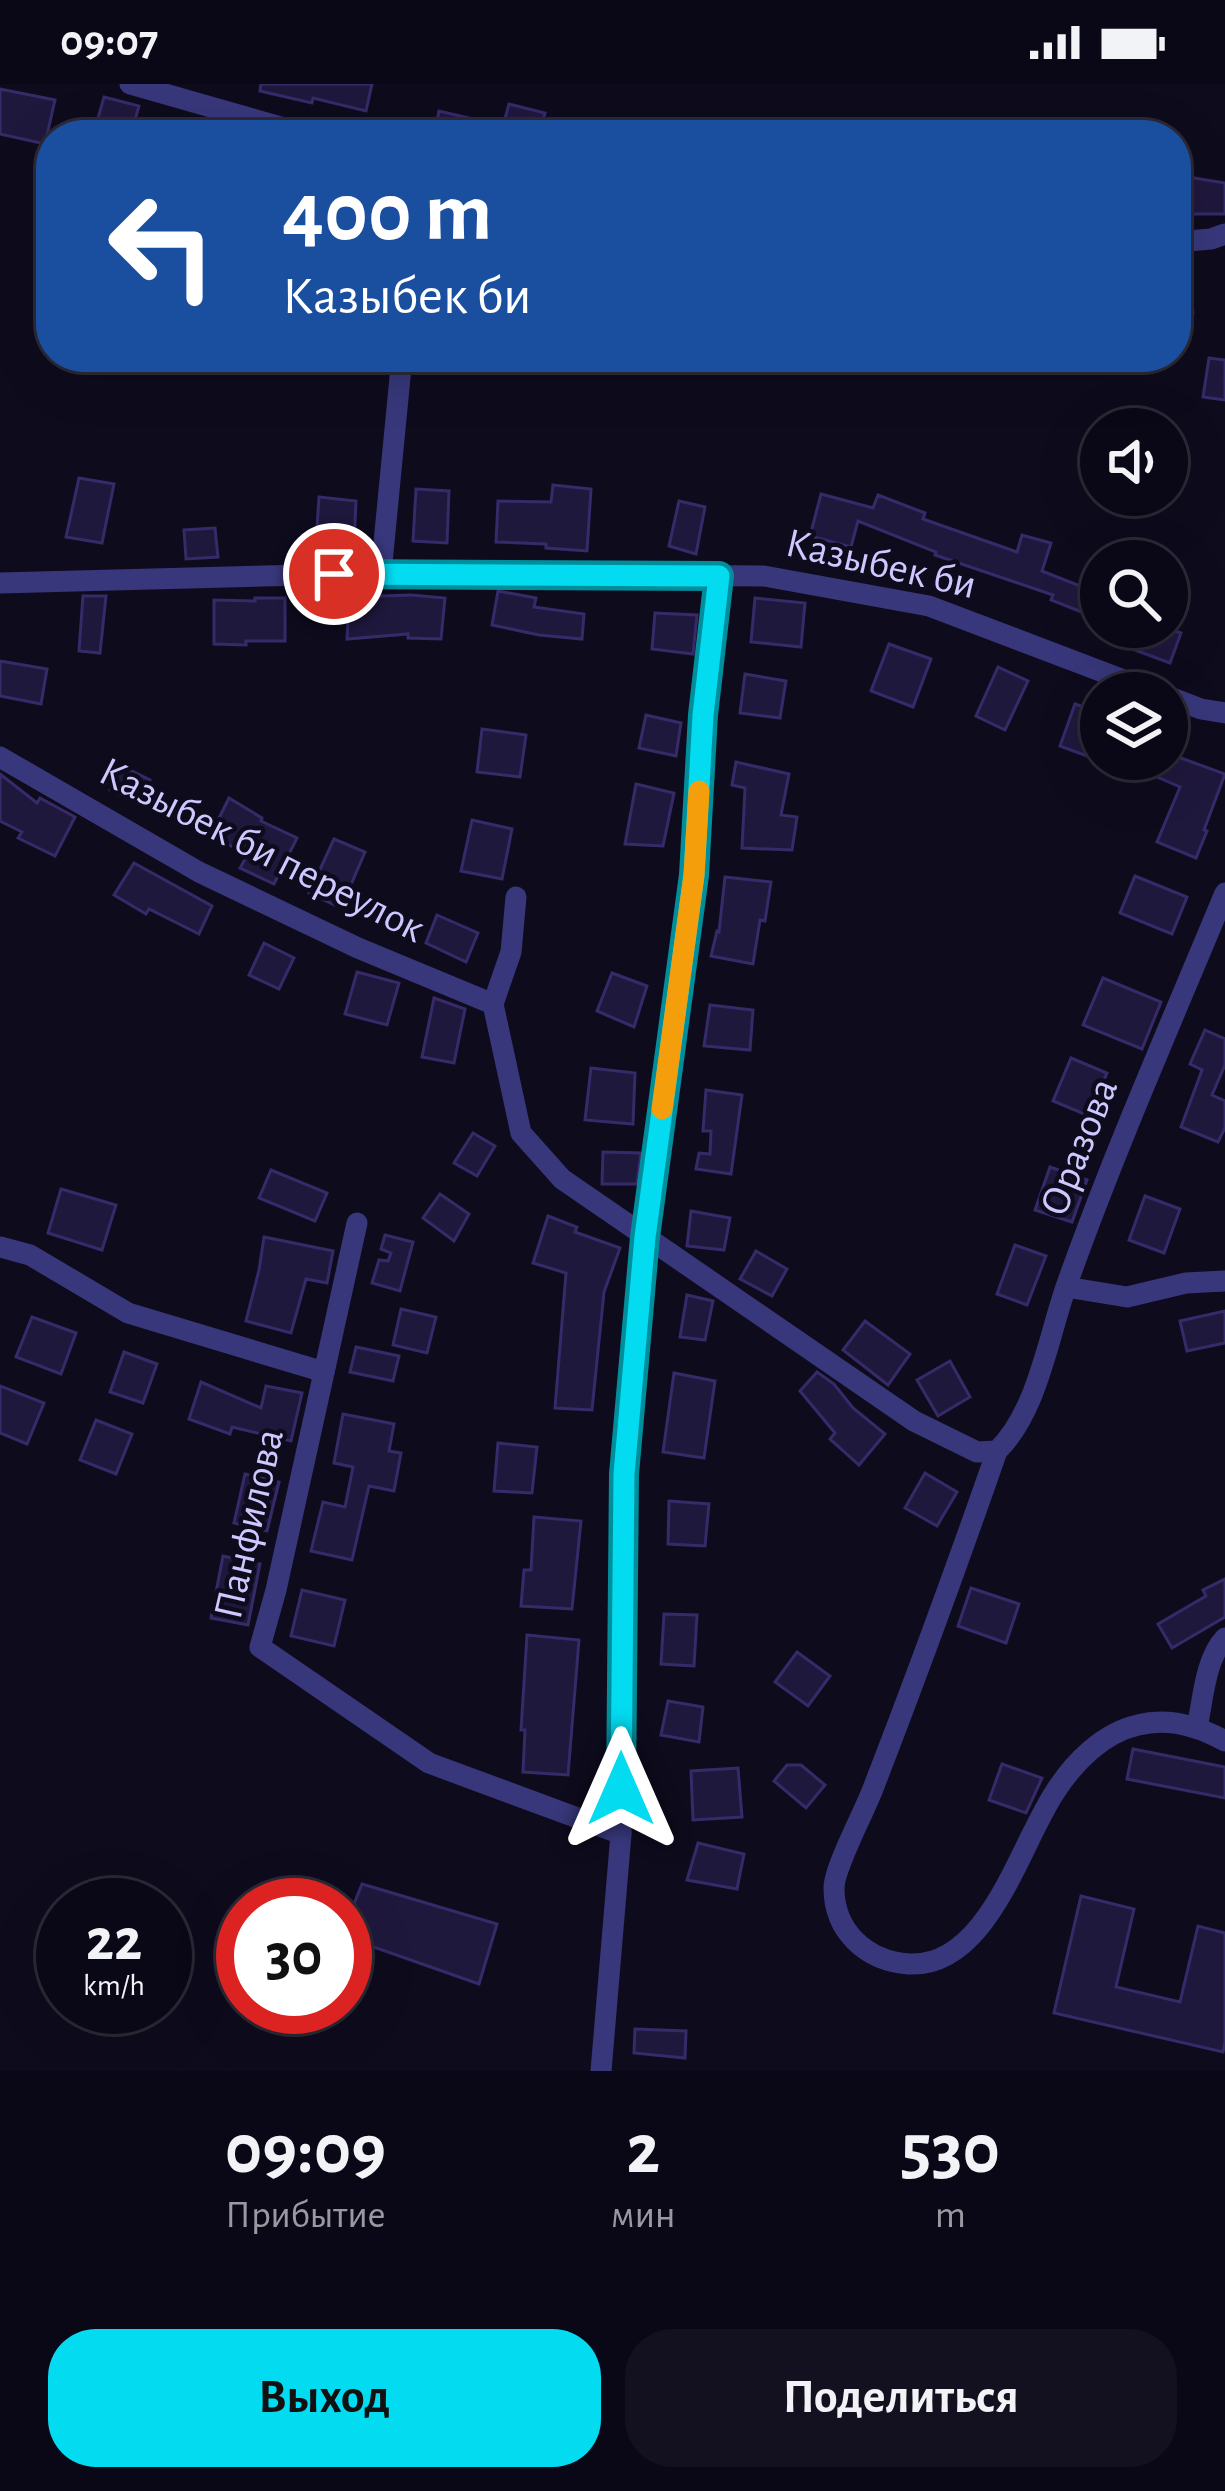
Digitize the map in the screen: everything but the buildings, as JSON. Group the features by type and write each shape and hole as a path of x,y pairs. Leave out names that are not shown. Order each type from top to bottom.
{"street":[{"path":"130,84 256,120"},
{"path":"1191,241 1225,234"},
{"path":"381,573 401,372"},
{"name":"Казыбек би","path":"0,583 381,573 764,576 928,606 1102,672"},
{"path":"601,2071 621,1834 624,1474 645,1237 694,875 703,715 719,576"},
{"path":"1188,704 1225,713"},
{"name":"Казыбек би переулок","path":"0,757 199,872 358,948 493,1004"},
{"name":"Оразова","path":"997,1451 1015,1434 1127,1128 1225,893"},
{"path":"516,897 511,952 493,1004 521,1133 562,1179 914,1421 977,1452 997,1451 913,1686 834,1882 836,1913 857,1945 909,1964 938,1960 967,1941 992,1909 1054,1792 1081,1759 1117,1730 1154,1720 1197,1728 1225,1742"},
{"name":"Панфилова","path":"357,1223 260,1647 429,1763 621,1834"},
{"path":"0,1247 30,1255 128,1313 324,1372"},
{"path":"1066,1287 1127,1297 1186,1283 1225,1281"},
{"path":"1197,1728 1210,1666 1225,1638"}],"slow traffic":[{"path":"662,1109 694,875 699,791"}],"route":[{"path":"334,574 719,576 703,715 694,875 645,1237 624,1474 621,1789"}]}
